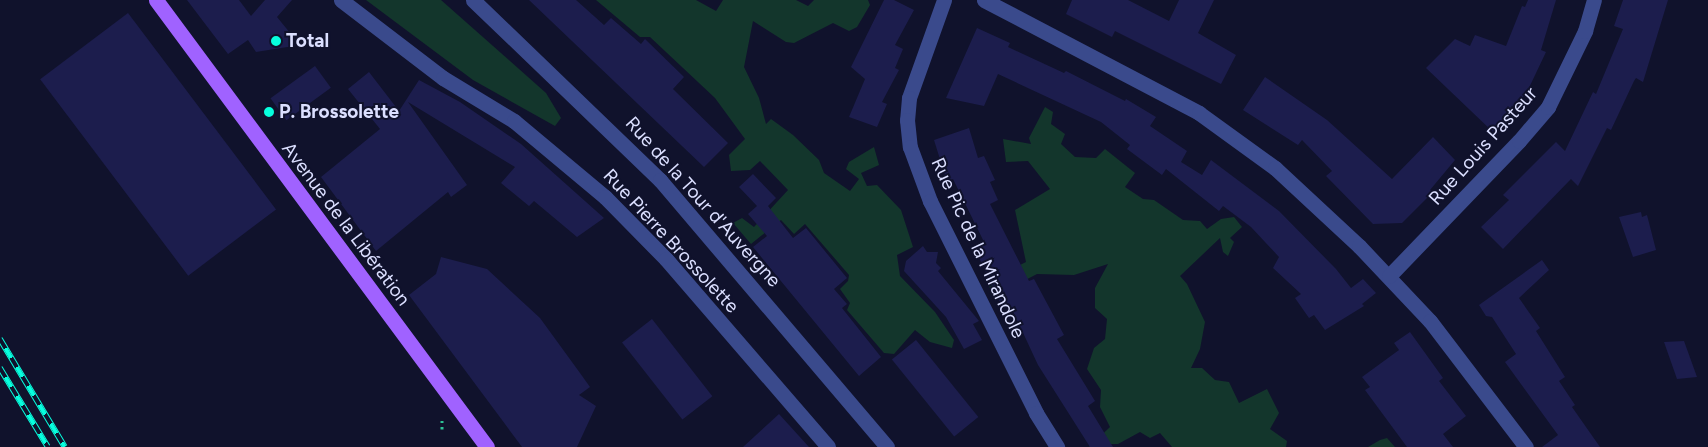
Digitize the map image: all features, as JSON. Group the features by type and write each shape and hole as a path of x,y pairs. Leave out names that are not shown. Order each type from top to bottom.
{"main road":[{"name":"Avenue de la Libération","path":"156,0 487,447"}],"street":[{"name":"Rue Pierre Brossolette","path":"341,0 443,78 514,122 605,197 672,266 828,447"},
{"name":"Rue de la Tour d'Auvergne","path":"473,0 660,180 887,447"},
{"name":"Rue Pic de la Mirandole","path":"944,0 909,98 907,120 910,147 934,209 1036,413 1056,447"},
{"path":"984,0 1173,98 1224,129 1302,192 1389,276 1461,357 1526,447"},
{"name":"Rue Louis Pasteur","path":"1389,276 1519,141 1548,106 1582,40 1594,0"}],"green space":[{"path":"366,0 441,0 546,93 561,118 555,126 473,80"},
{"path":"596,0 696,0 716,11 723,0 796,0 808,6 814,0 868,0 870,5 857,27 849,31 833,23 794,43 786,42 753,21 744,67 759,98 766,124 771,119 793,135 819,160 824,173 850,191 859,179 846,169 849,162 874,147 879,165 861,173 867,186 877,185 901,210 913,247 897,255 900,276 935,312 954,340 952,348 930,342 915,330 894,354 884,353 847,310 850,303 840,289 848,281 849,275 805,224 794,234 781,220 751,244 733,223 742,218 754,227 788,190 760,161 750,170 731,171 729,155 745,139 715,98 650,37 640,37"},
{"path":"1045,107 1053,112 1051,124 1065,134 1061,144 1075,157 1096,158 1105,149 1135,173 1125,187 1143,199 1154,200 1183,220 1200,221 1207,229 1221,219 1234,217 1242,227 1230,238 1234,242 1228,256 1223,252 1220,238 1180,276 1187,284 1205,322 1200,349 1191,368 1202,368 1215,380 1229,382 1239,403 1267,389 1279,413 1270,429 1287,441 1286,447 1172,447 1160,433 1150,438 1140,432 1118,444 1111,444 1109,447 1089,447 1110,427 1100,407 1101,390 1087,369 1094,348 1105,339 1107,319 1095,308 1095,288 1108,264 1074,275 1037,274 995,296 986,282 1026,262 1015,210 1050,189 1028,161 1006,162 1003,139 1031,144 1029,138"},
{"path":"1387,438 1395,447 1368,447 1380,440"}],"building":[{"path":"187,0 239,0 251,16 265,0 292,0 277,17 300,45 256,52 248,40 228,54"},
{"path":"529,0 576,0 604,25 611,18 641,44 645,39 684,77 673,89 728,143 704,167"},
{"path":"884,0 894,0 914,10 895,45 903,49 895,68 899,70 882,102 887,104 877,127 849,117 865,79 851,67"},
{"path":"1072,0 1128,0 1169,21 1179,0 1214,0 1198,33 1236,55 1221,84 1115,31 1112,37 1066,14"},
{"path":"1528,0 1556,0 1541,50 1546,52 1527,92 1493,132 1426,68 1455,39 1470,46 1475,35 1506,46 1522,6 1525,7"},
{"path":"1623,0 1668,0 1643,82 1636,78 1634,81 1611,130 1607,128 1578,186 1571,179 1503,249 1481,227 1509,200 1503,195 1556,142 1565,151 1593,92 1596,94 1623,29 1614,26"},
{"path":"128,13 276,209 188,276 40,79"},
{"path":"977,28 1010,43 1008,47 1064,73 1066,71 1125,101 1126,99 1156,117 1150,126 1187,151 1181,162 1202,175 1211,160 1279,211 1336,269 1351,288 1363,279 1376,293 1362,304 1364,306 1325,330 1314,315 1309,318 1295,298 1301,294 1273,268 1279,257 1251,227 1223,206 1219,211 1166,169 1162,175 1127,149 1130,145 1101,122 998,74 984,106 946,98"},
{"path":"315,66 331,88 286,120 271,98"},
{"path":"369,72 399,111 419,80 460,102 521,144 604,218 577,237 534,201 529,206 501,183 515,167 408,102 467,185 451,197 448,192 376,251 321,177 380,129 348,89"},
{"path":"1265,77 1327,120 1392,179 1433,137 1455,160 1430,190 1433,192 1402,223 1373,224 1326,176 1332,171 1302,140 1298,145 1243,110"},
{"path":"969,128 978,158 984,156 995,180 990,182 998,200 990,204 1029,281 1034,279 1064,335 1057,339 1095,401 1088,406 1113,447 1090,447 1038,365 1010,305 1003,309 975,249 985,244 953,179 947,182 934,140"},
{"path":"753,174 776,198 768,206 793,238 806,228 847,278 834,289 847,304 842,308 881,357 859,376 753,247 767,236 748,214 757,206 739,187"},
{"path":"1641,212 1642,217 1647,215 1656,250 1633,257 1619,217"},
{"path":"923,246 927,252 938,252 936,263 941,268 938,271 979,321 973,324 982,340 964,349 946,317 904,271 906,261"},
{"path":"441,257 487,269 540,318 580,373 590,387 579,395 596,406 577,447 522,447 409,295 436,274"},
{"path":"1542,260 1549,270 1519,298 1540,328 1536,331 1565,377 1559,381 1575,405 1572,407 1600,447 1542,447 1558,435 1505,362 1516,354 1492,317 1486,316 1479,305"},
{"path":"652,319 712,396 682,420 622,342"},
{"path":"1410,332 1443,378 1439,381 1466,416 1443,434 1453,447 1407,447 1365,390 1370,387 1362,377 1399,350 1394,343"},
{"path":"916,340 978,417 954,436 892,360"},
{"path":"1684,341 1697,377 1677,379 1664,342"},
{"path":"779,414 809,447 743,447"}],"railway":[{"path":"0,339 65,447"},
{"path":"0,368 48,447"}],"place":[{"name":"Total","path":"276,41"},
{"name":"P. Brossolette","path":"269,112"}]}
